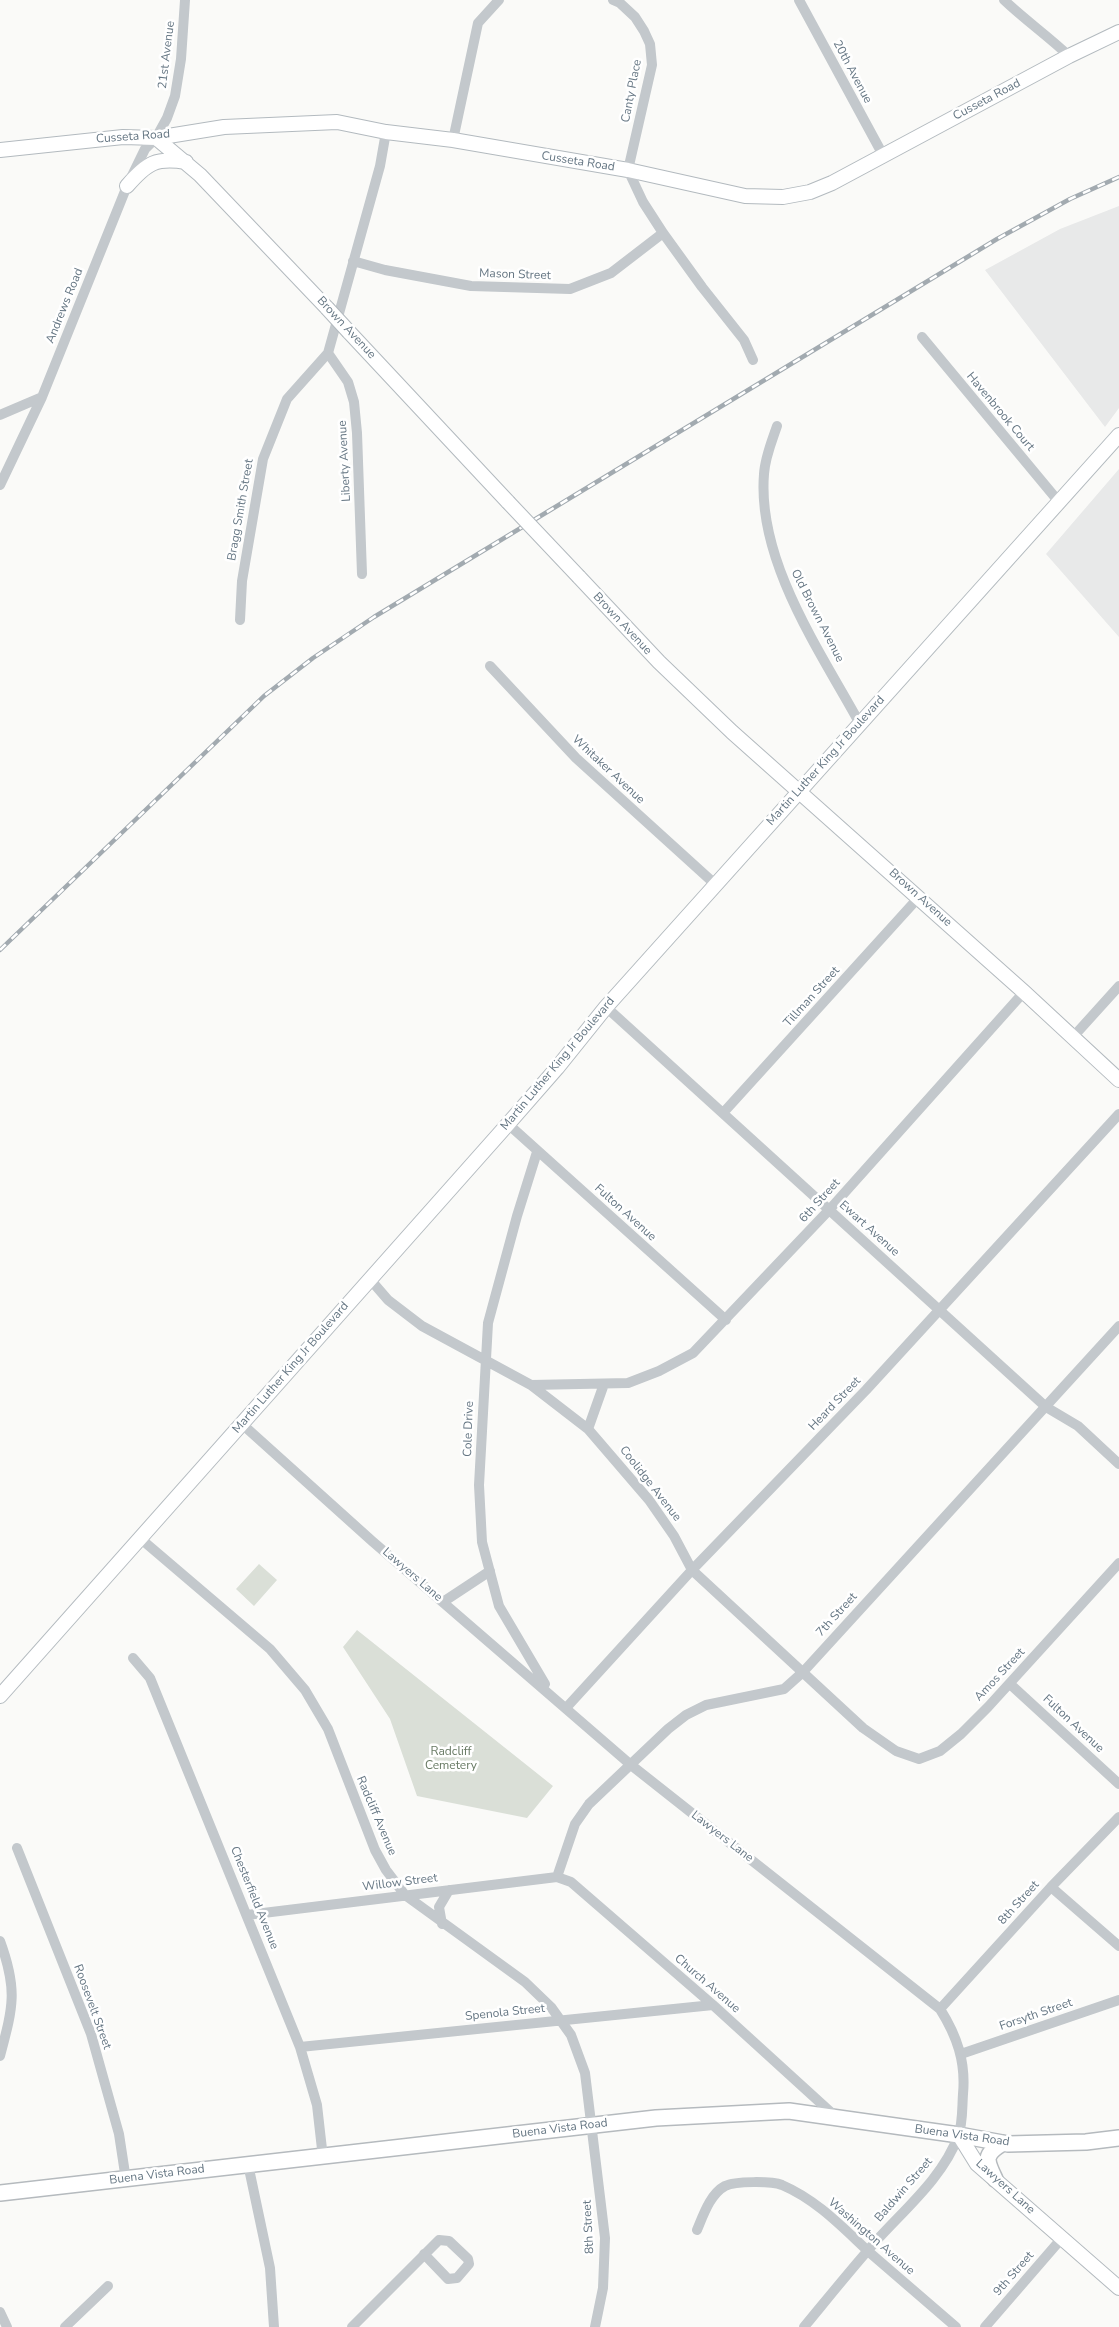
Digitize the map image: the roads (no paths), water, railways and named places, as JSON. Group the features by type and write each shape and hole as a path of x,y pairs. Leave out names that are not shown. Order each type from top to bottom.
{"main road":[{"name":"Buena Vista Road","path":"0,2193 126,2180 248,2164 323,2158 656,2118 789,2111 1003,2143 1086,2142 1119,2138"},
{"path":"995,2179 987,2162 989,2154 1003,2143"}],"street":[{"name":"21st Avenue","path":"156,138 167,118 175,96 181,59 185,0"},
{"path":"453,140 478,23 499,0"},
{"name":"Canty Place","path":"613,0 620,3 636,17 650,44 652,65 628,170"},
{"name":"20th Avenue","path":"799,0 883,155"},
{"path":"1004,0 1024,20 1052,40 1069,56"},
{"name":"Cusseta Road","path":"0,150 123,137 156,138 224,127 336,122 386,132 453,140 628,170 745,196 783,196 810,192 832,183 1069,56 1119,32"},
{"name":"Bragg Smith Street","path":"240,620 242,581 252,511 263,458 286,399 328,353 380,166 386,132"},
{"name":"Brown Avenue","path":"156,138 186,162 327,308 659,662 798,792 919,897 1119,1080"},
{"name":"Andrews Road","path":"0,485 42,397 127,186 145,149 156,138"},
{"path":"127,186 144,168 161,160 186,162"},
{"path":"628,170 643,202 663,233 744,340 753,360"},
{"name":"Mason Street","path":"353,261 385,270 471,286 570,289 611,273 663,233"},
{"name":"Havenbrook Court","path":"922,337 1059,502"},
{"name":"Liberty Avenue","path":"328,353 348,382 354,402 357,433 362,574"},
{"path":"0,415 42,397"},
{"name":"Old Brown Avenue","path":"777,426 764,474 766,509 780,574 791,599 860,724"},
{"name":"Martin Luther King Jr Boulevard","path":"1,1695 141,1540 369,1278 558,1068 606,1007 1119,436"},
{"name":"Whitaker Avenue","path":"490,666 576,758 716,885"},
{"name":"Tillman Street","path":"723,1114 919,897"},
{"path":"1073,1037 1119,986"},
{"name":"6th Street","path":"531,1385 628,1382 659,1371 693,1353 830,1210 1024,992"},
{"name":"Ewart Avenue","path":"606,1007 1046,1407 1078,1426 1119,1464"},
{"name":"Heard Street","path":"566,1708 692,1570 941,1310 1119,1114"},
{"name":"Fulton Avenue","path":"508,1124 726,1320"},
{"name":"Cole Drive","path":"537,1152 516,1216 488,1323 484,1361 479,1485 482,1542 499,1606 533,1667 553,1696"},
{"name":"Coolidge Avenue","path":"369,1278 388,1300 422,1326 531,1385 588,1429 649,1500 674,1536 692,1570 863,1728 881,1740"},
{"name":"7th Street","path":"556,1876 574,1824 589,1804 686,1715 706,1704 784,1689 803,1672 974,1482 1046,1407 1119,1326"},
{"path":"588,1429 604,1384"},
{"name":"Lawyers Lane","path":"242,1424 631,1765 940,2009 954,2031 961,2054 964,2080 959,2135 977,2164 1119,2288"},
{"name":"Radcliff Avenue","path":"141,1540 270,1649 305,1690 328,1729 375,1850 386,1870 405,1895 442,1924 525,1982 540,1995 561,2020 571,2035 585,2073 592,2126"},
{"name":"Amos Street","path":"881,1740 896,1751 919,1759 940,1751 968,1727 1010,1684 1119,1563"},
{"path":"443,1602 490,1571"},
{"name":"Chesterfield Avenue","path":"133,1658 150,1678 248,1915 300,2047 317,2105 323,2158"},
{"name":"Fulton Avenue","path":"1010,1684 1119,1784"},
{"name":"8th Street","path":"940,2009 1051,1887 1119,1817"},
{"name":"Roosevelt Street","path":"17,1848 91,2034 119,2134 126,2180"},
{"name":"Willow Street","path":"248,1915 556,1876"},
{"name":"Church Avenue","path":"556,1876 571,1882 712,2005 837,2118"},
{"path":"1051,1887 1119,1946"},
{"path":"442,1924 439,1907 449,1890"},
{"path":"0,1941 12,1977 12,2009 0,2056"},
{"name":"Forsyth Street","path":"961,2054 1119,2000"},
{"name":"Spenola Street","path":"300,2047 712,2005"},
{"name":"8th Street","path":"592,2126 605,2238 603,2288 595,2327"},
{"name":"Baldwin Street","path":"804,2327 933,2178 959,2135"},
{"path":"248,2164 270,2268 274,2327"},
{"name":"Washington Avenue","path":"696,2230 708,2203 725,2186 752,2182 780,2184 804,2197 833,2217 868,2251 956,2327"},
{"name":"9th Street","path":"985,2327 1062,2238"},
{"path":"352,2327 424,2254"},
{"path":"65,2327 108,2286"},
{"path":"0,2312 7,2327"}],"railway":[{"path":"0,950 264,696 313,658 374,617 997,239 1070,199 1119,177"}],"park label":[{"name":"Radcliff Cemetery","path":"451,1759"}]}
